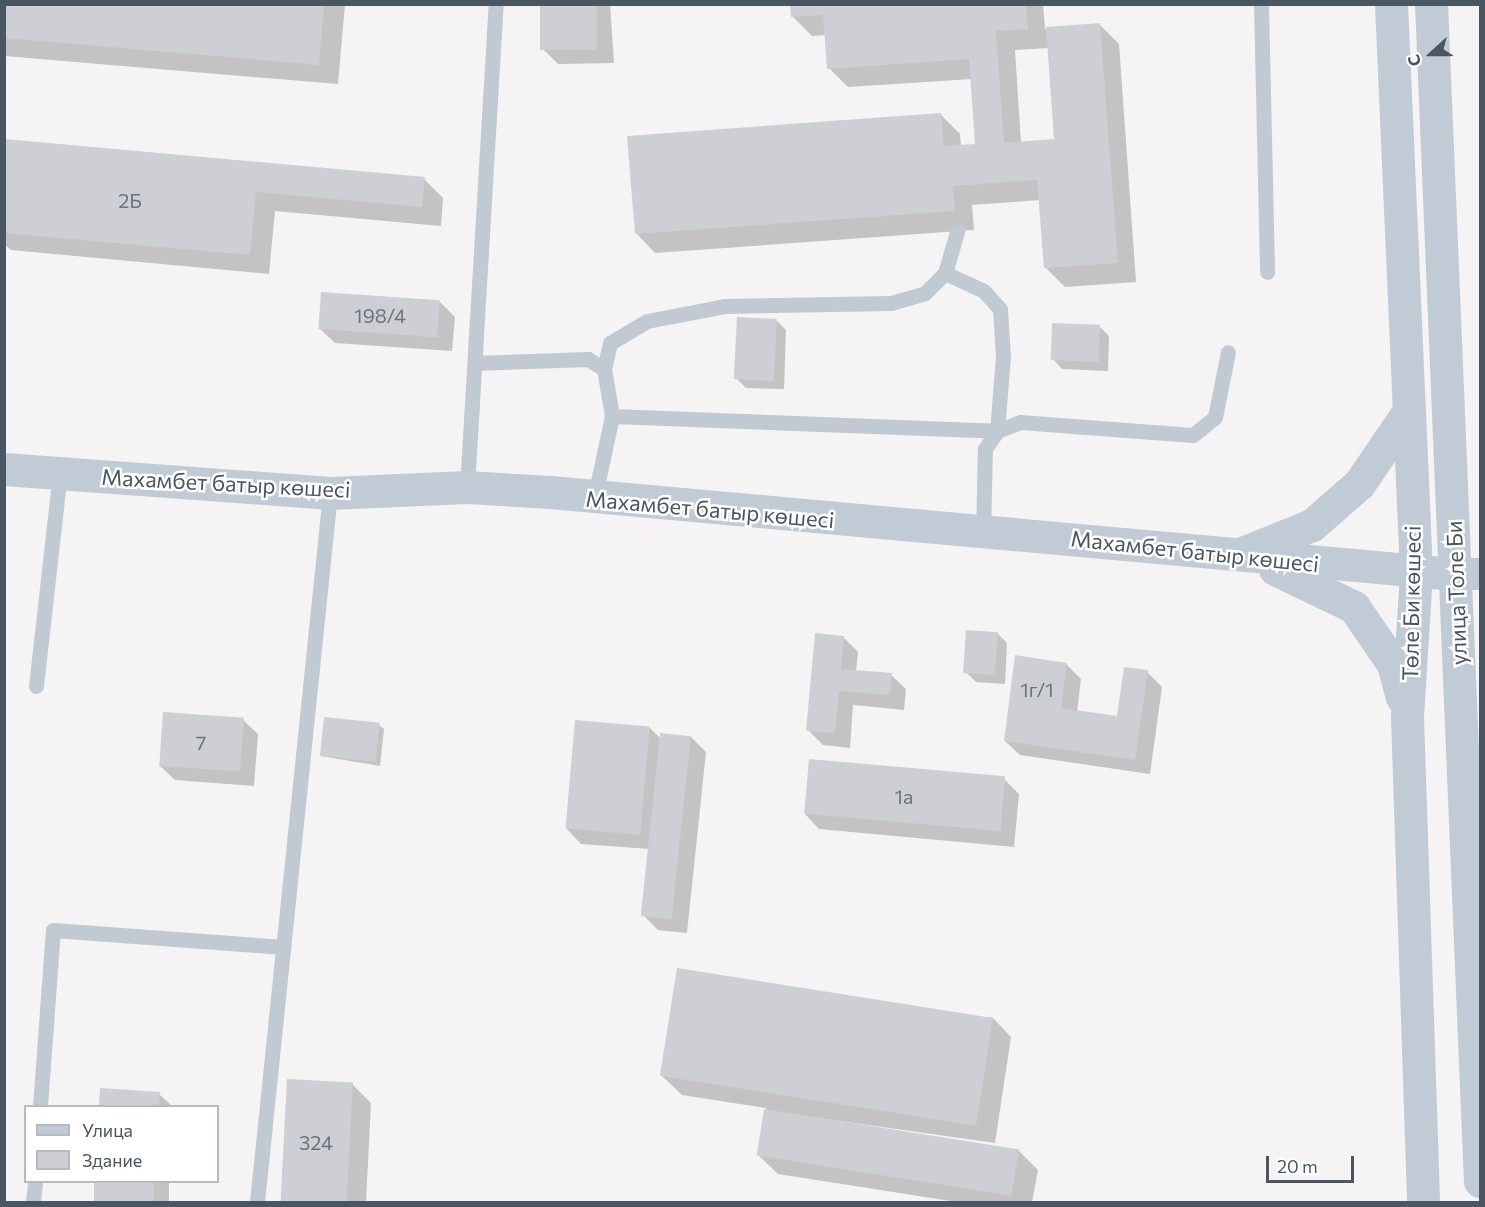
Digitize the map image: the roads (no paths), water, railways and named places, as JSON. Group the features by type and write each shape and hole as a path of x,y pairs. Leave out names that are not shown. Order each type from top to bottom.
{"main road":[{"name":"Төле Би көшесі","path":"1391,4 1407,414 1416,573 1407,717 1423,1203"},
{"name":"улица Толе Би","path":"1431,4 1468,574 1480,1181"},
{"path":"1237,555 1312,525 1359,483 1407,414"},
{"name":"Махамбет батыр көшесі","path":"4,469 330,493 468,487 1416,573 1468,574"},
{"path":"1237,555 1305,580 1354,607 1393,664 1407,717"}],"lane":[{"path":"468,487 496,4"},
{"path":"1261,4 1267,272"},
{"path":"594,500 612,416 604,369 610,343 647,321 725,306 891,303 926,293 945,273 957,232"},
{"path":"945,273 984,291 1000,309 1003,356 997,431 985,449 983,534"},
{"path":"612,416 997,431 1020,422 1193,435 1215,417 1228,352"},
{"path":"475,363 588,359 604,369"},
{"path":"36,686 60,473"},
{"path":"257,1203 330,493"},
{"path":"40,1105 53,930 283,947"},
{"path":"33,1203 35,1183"}]}
